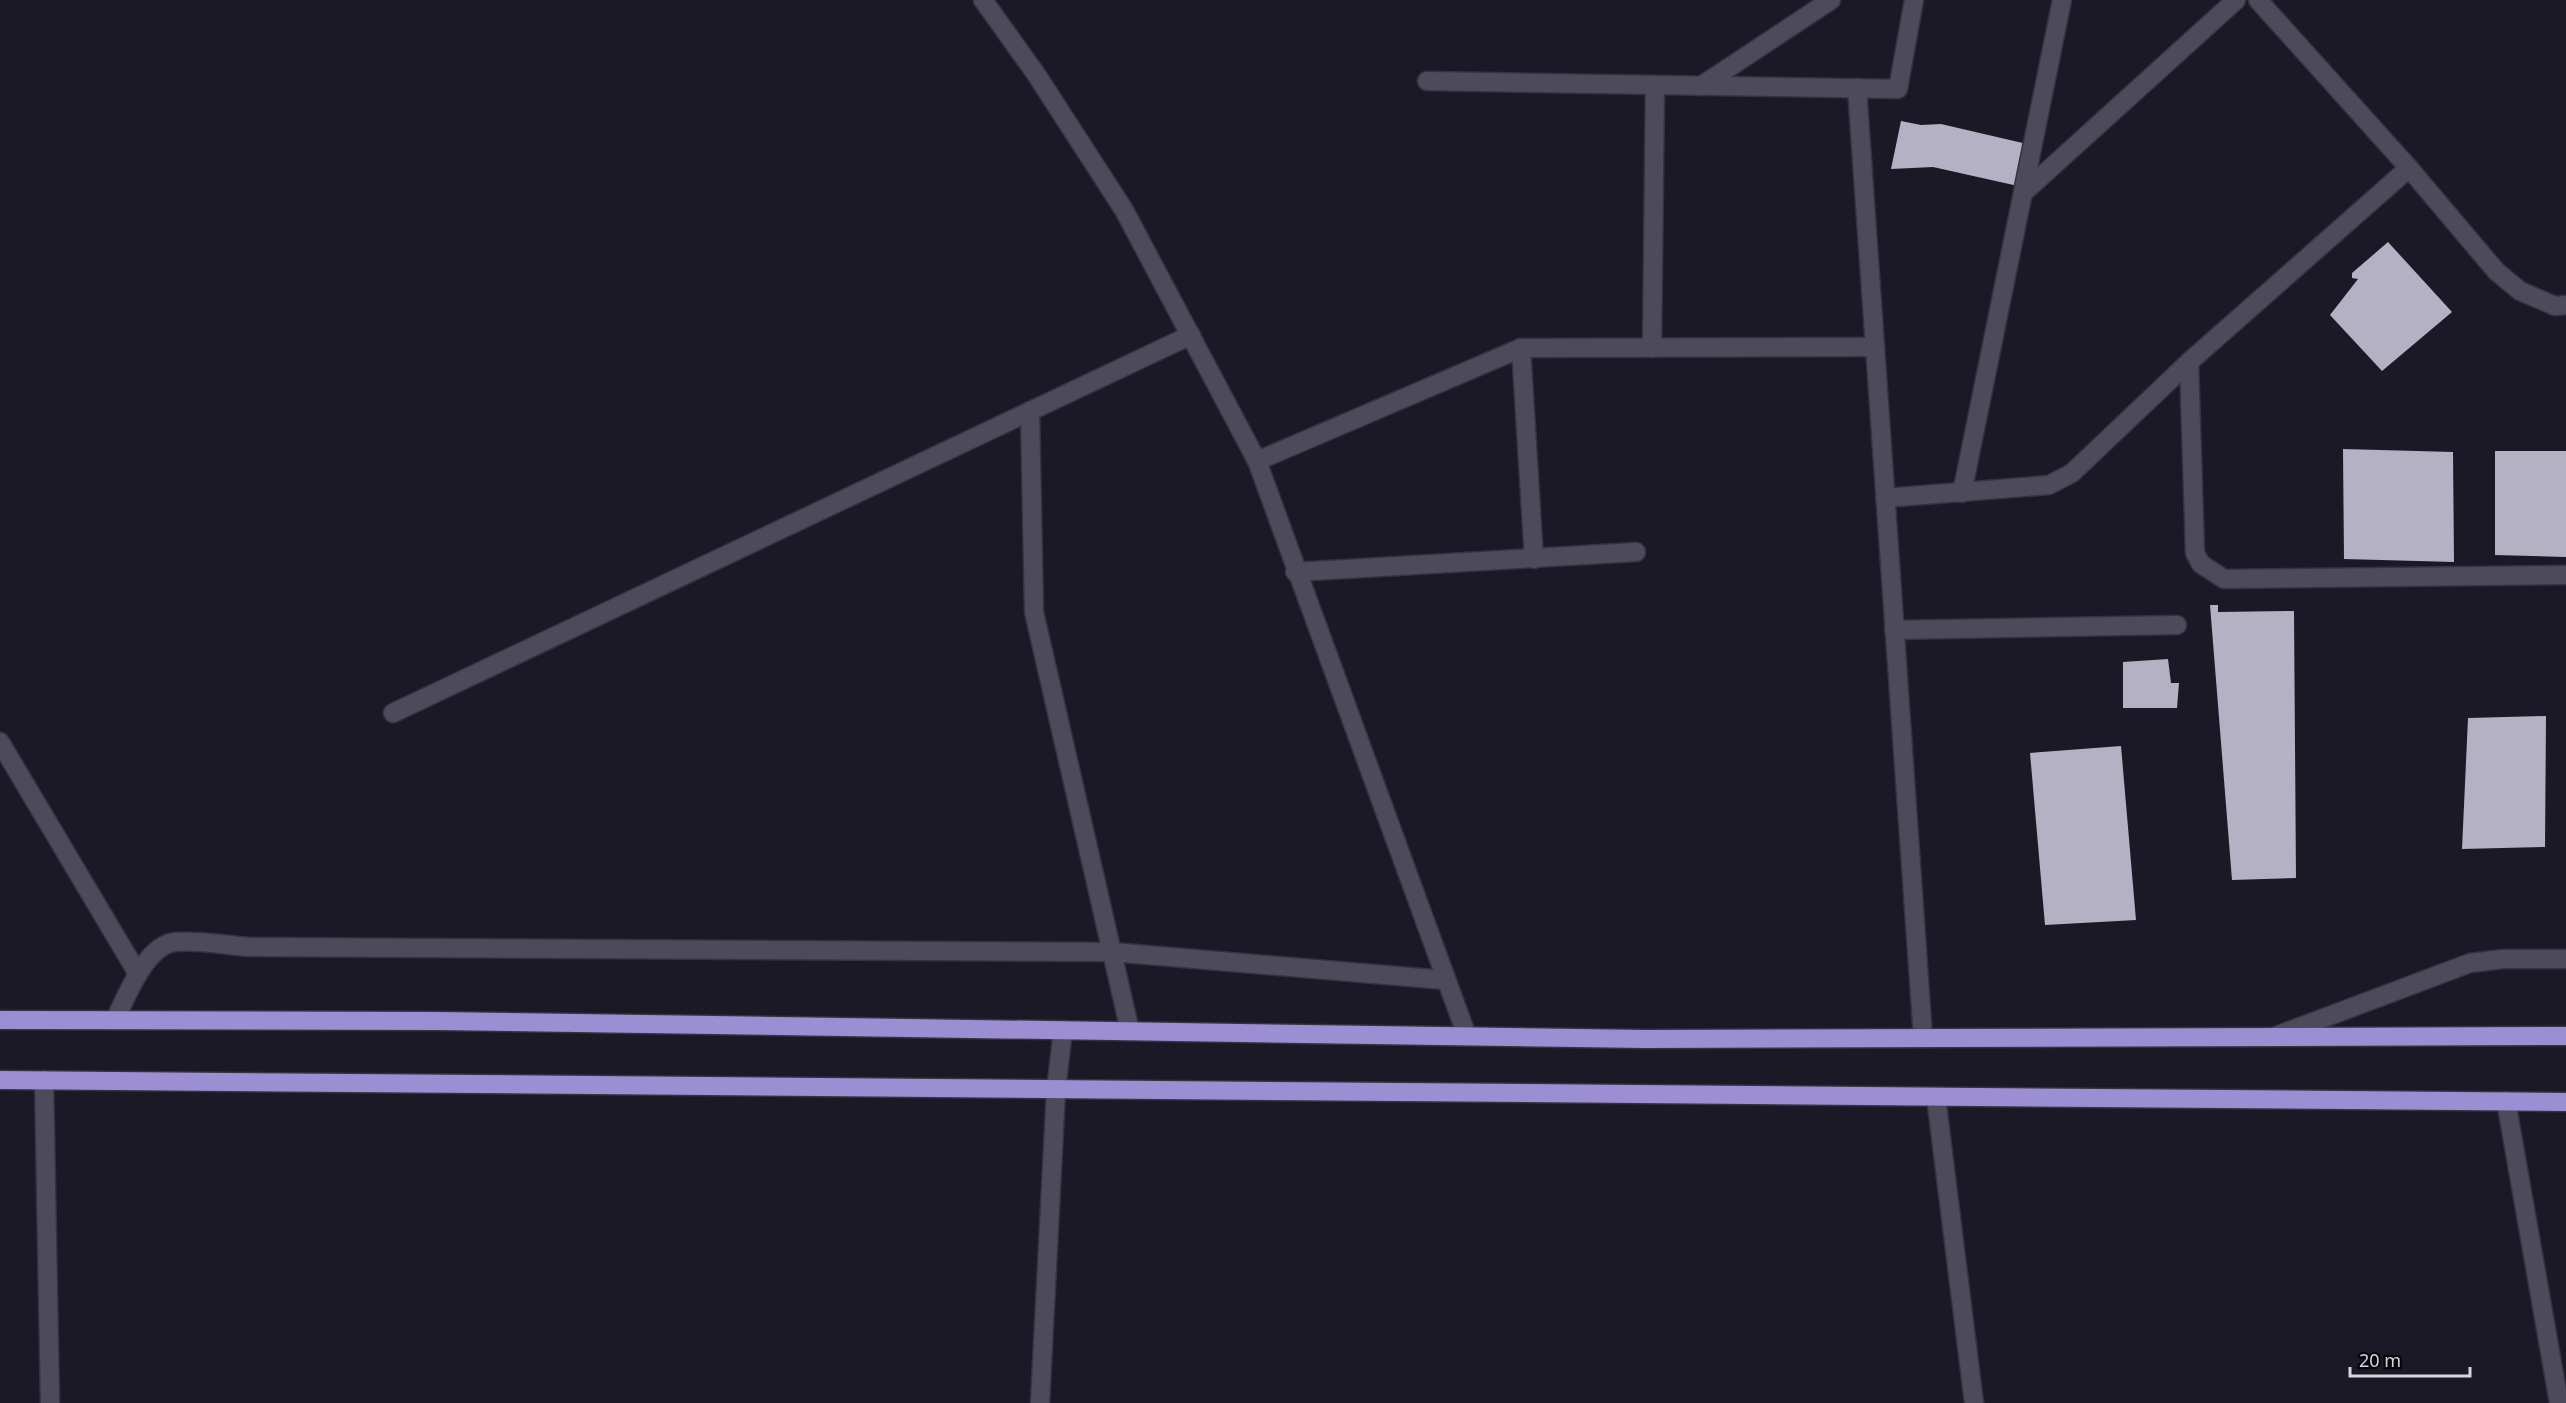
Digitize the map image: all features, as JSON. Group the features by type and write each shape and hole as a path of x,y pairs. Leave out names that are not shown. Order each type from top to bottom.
{"highway":[{"path":"0,1020 426,1021 1467,1036 1923,1038 2566,1036"},
{"path":"0,1080 2566,1102"}],"street":[{"path":"983,0 1036,74 1124,210 1257,461 1295,572 1467,1036"},
{"path":"1701,86 1831,0"},
{"path":"1427,81 1898,89 1914,0"},
{"path":"1962,493 2062,0"},
{"path":"2023,193 2236,0"},
{"path":"2258,0 2504,278 2520,291 2555,306 2566,305"},
{"path":"1652,348 1655,85"},
{"path":"1857,88 1923,1038"},
{"path":"1885,498 2049,485 2073,473 2189,362 2409,168"},
{"path":"393,713 1191,335"},
{"path":"1257,461 1521,348 1875,347"},
{"path":"1521,348 1534,559"},
{"path":"2189,362 2195,553 2201,564 2224,579 2566,575"},
{"path":"1030,411 1034,612 1130,1031"},
{"path":"1295,572 1636,552"},
{"path":"1894,630 2176,625"},
{"path":"0,742 138,974"},
{"path":"116,1020 138,974 157,950 173,942 249,947 1112,952 1445,980"},
{"path":"2275,1037 2470,963 2503,959 2566,959"},
{"path":"1040,1403 1056,1090 1063,1030"},
{"path":"44,1080 50,1403"},
{"path":"1936,1097 1974,1403"},
{"path":"2506,1101 2559,1403"}],"building":[{"path":"1901,121 1921,125 1941,124 2027,144 2018,186 1933,167 1891,169"},
{"path":"2388,242 2452,312 2382,371 2330,315 2358,279 2352,278 2352,273"},
{"path":"2343,449 2453,452 2454,562 2344,559"},
{"path":"2495,451 2566,451 2566,557 2495,555"},
{"path":"2210,605 2218,605 2218,612 2294,611 2296,878 2232,880"},
{"path":"2168,659 2171,683 2179,683 2177,708 2123,708 2123,662"},
{"path":"2546,716 2545,847 2462,849 2468,718"},
{"path":"2121,746 2136,920 2045,925 2030,753"}]}
